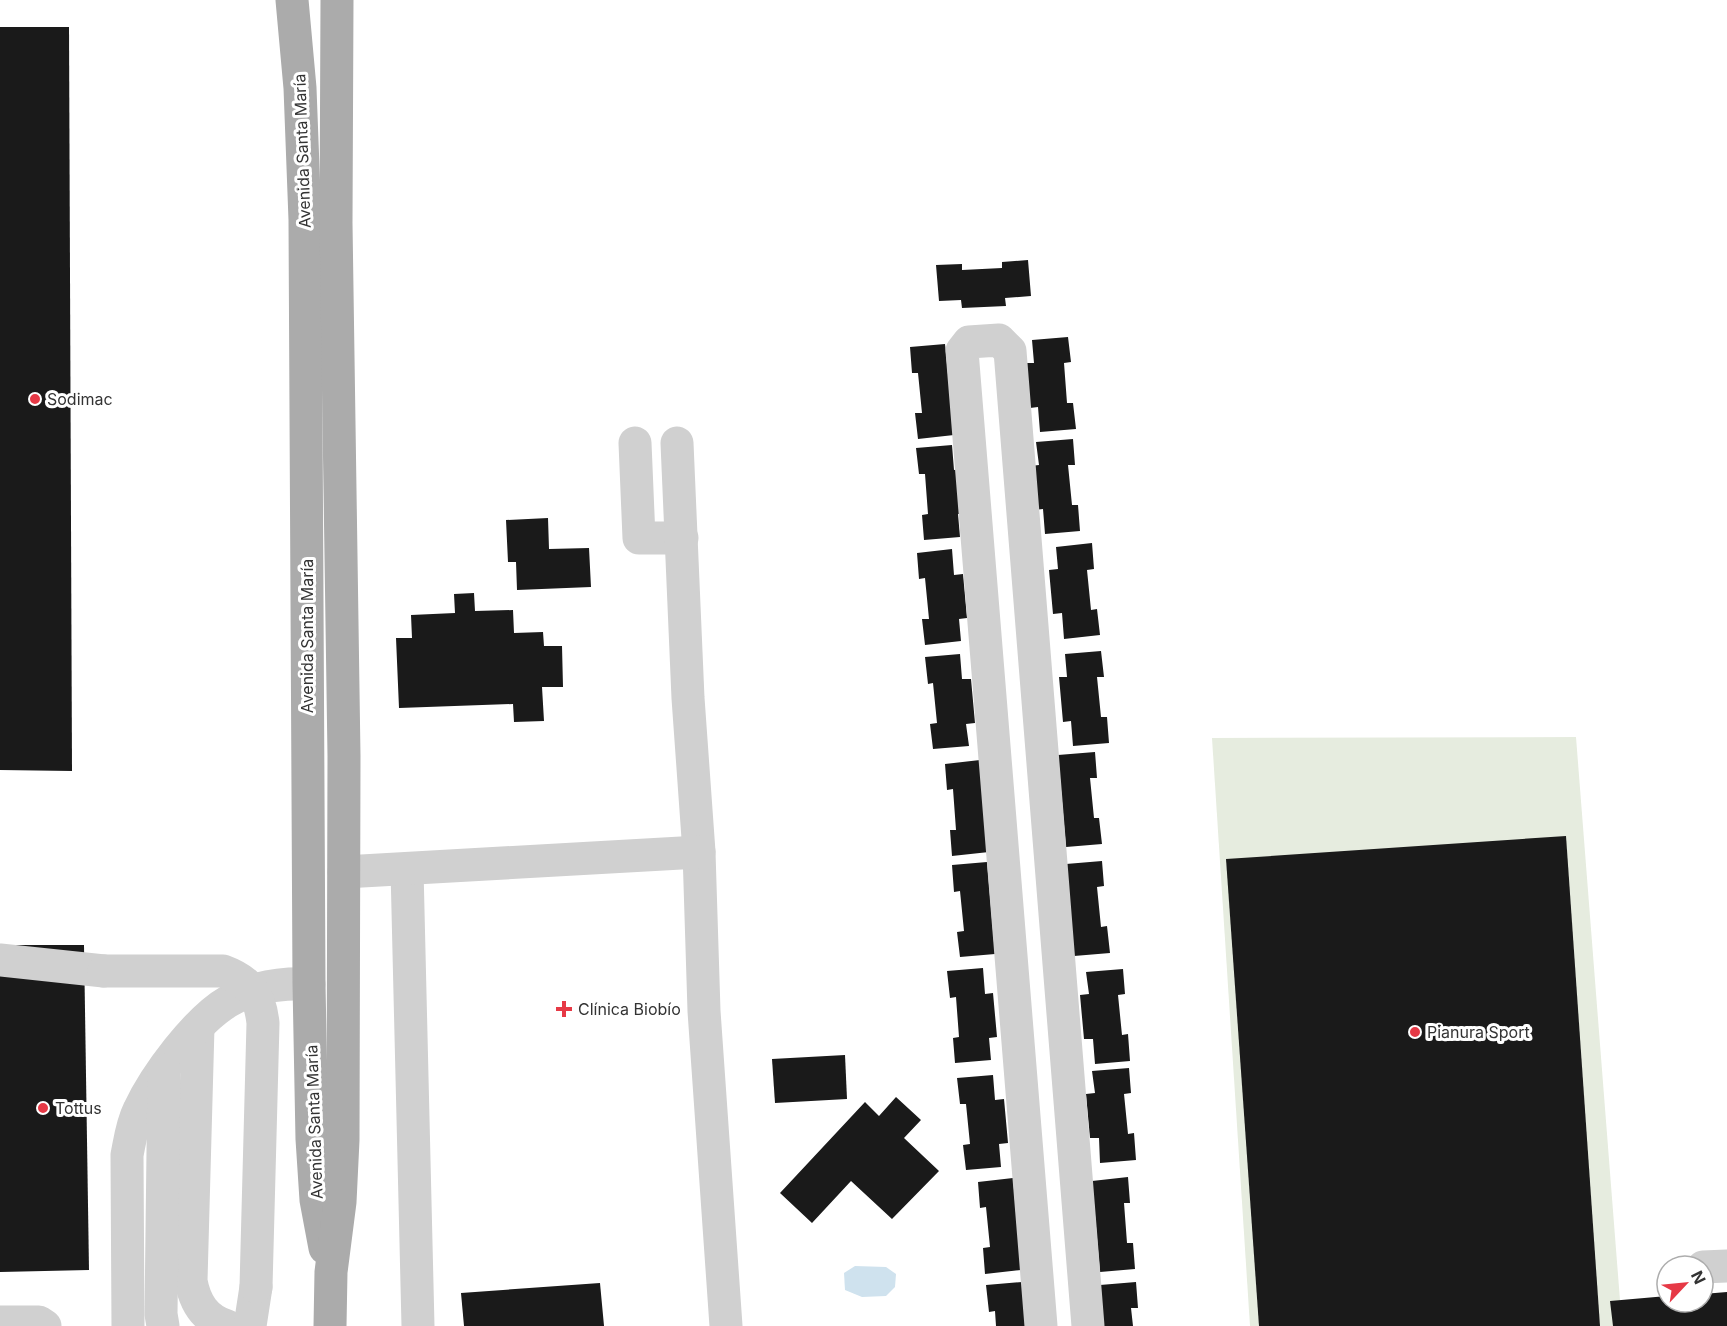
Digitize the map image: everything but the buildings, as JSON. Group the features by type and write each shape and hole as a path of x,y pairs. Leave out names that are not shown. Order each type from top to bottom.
{"main road":[{"name":"Avenida Santa María","path":"292,0 300,88 306,220 309,984 313,1169 322,1236 331,1272"},
{"name":"Avenida Santa María","path":"330,1326 331,1272 340,1202 343,1140 344,872 336,223 337,0"}],"lane":[{"path":"1041,1326 962,351 969,342 999,340 1010,351 1088,1326"},
{"path":"634,443 639,538 682,538"},
{"path":"677,443 688,698 699,852 704,1011 726,1326"},
{"path":"978,548 1025,546"},
{"path":"995,755 1042,751"},
{"path":"344,872 699,852"},
{"path":"407,868 418,1326"},
{"path":"1011,957 1058,954"},
{"path":"0,960 104,971 223,971 249,985 262,1010 263,1023 256,1287 250,1326"},
{"path":"128,1326 127,1155 131,1132 150,1089 198,1027 215,1010 248,992 287,984 309,984"},
{"path":"198,1027 191,1281 193,1294 199,1306 219,1324 227,1326"},
{"path":"163,1326 161,1314 164,1070"},
{"path":"1029,1178 1076,1176"},
{"path":"0,1322 39,1322 45,1326"}],"shaded area":[{"name":"Pianura Sport","path":"1576,737 1622,1326 1250,1326 1212,738"}],"water":[{"path":"855,1266 886,1267 896,1274 895,1287 886,1296 862,1297 845,1290 844,1273"}],"place":[{"name":"Sodimac","path":"35,399"},
{"name":"Clínica Biobío","path":"564,1009"},
{"name":"Pianura Sport","path":"1415,1032"},
{"name":"Tottus","path":"43,1108"}]}
